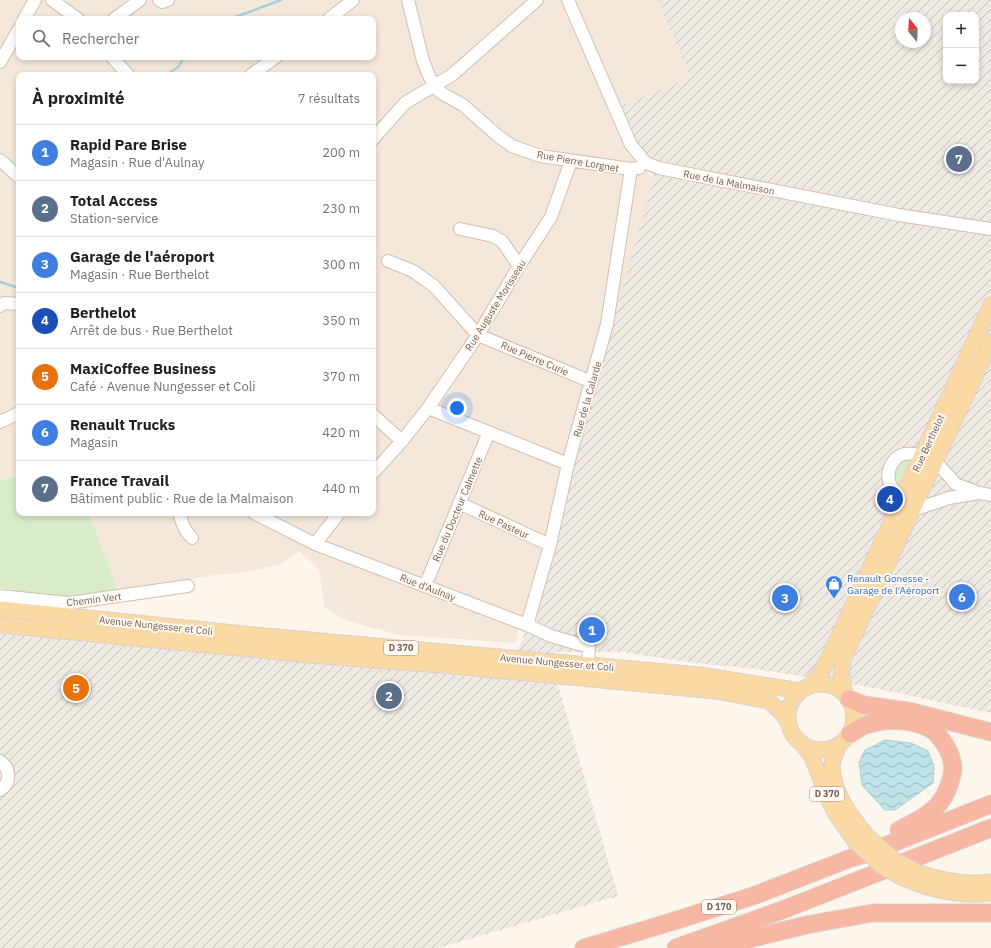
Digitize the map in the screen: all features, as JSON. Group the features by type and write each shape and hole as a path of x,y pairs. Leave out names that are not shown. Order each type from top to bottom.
{"highway":[{"path":"847,696 864,705 908,711 991,732"},
{"path":"844,740 865,725 898,720 921,724 935,731 949,751 953,763 953,776 946,796 935,808 919,820 860,850 851,858"},
{"name":"D 170","path":"584,948 753,896 865,854 991,804"},
{"name":"D 170","path":"676,948 785,909 991,828"},
{"path":"711,948 811,924 873,913 991,913"}],"main road":[{"name":"Rue Berthelot","path":"847,696 842,681 841,668 844,657 913,510 929,458 991,306"},
{"name":"Rue Berthelot","path":"805,688 822,671 903,497 929,458 991,342"},
{"name":"Avenue Nungesser et Coli","path":"0,609 311,640 588,664 708,676 805,688"},
{"name":"Avenue Nungesser et Coli","path":"0,625 310,655 442,665 717,691 768,701 781,712 788,722"},
{"path":"310,655 311,640"},
{"path":"818,684 828,684 837,688 847,696 854,714 854,724 844,740 830,749 821,750 811,749 803,745 794,736 788,722 788,712 791,702 805,688 818,684"},
{"name":"D 370","path":"844,740 832,761 834,777 839,793 861,839 877,846 892,858 916,872 937,879 970,883 991,882"},
{"name":"D 370","path":"803,745 812,757 830,804 836,814 861,839 882,866 913,883 944,892 961,894 991,893"}],"street":[{"path":"26,16 35,0"},
{"path":"52,0 74,16"},
{"path":"118,16 140,0"},
{"path":"159,0 162,2 168,0"},
{"path":"333,16 353,0"},
{"name":"Rue Pierre Lorgnet","path":"408,0 423,61 426,70 435,85 443,94 463,105 498,136 512,146 540,156 632,169 638,169 646,163"},
{"path":"376,136 405,103 452,74 537,0"},
{"path":"568,0 631,145 646,163"},
{"path":"0,62 16,34"},
{"path":"115,60 125,72"},
{"path":"255,72 272,60"},
{"path":"0,160 16,174"},
{"name":"Rue Auguste Morisseau","path":"376,470 402,441 428,408 478,335 519,266 551,217 572,161"},
{"name":"Rue de la Malmaison","path":"646,163 659,168 899,215 991,229"},
{"name":"Rue de la Calarde","path":"527,625 550,546 568,464 607,324 632,169"},
{"path":"460,229 494,236 502,241 519,266"},
{"path":"388,261 414,271 434,286 478,335"},
{"path":"0,306 4,303 16,304"},
{"name":"Rue Pierre Curie","path":"478,335 592,382"},
{"path":"428,408 568,464"},
{"path":"0,422 16,414"},
{"path":"376,418 402,441"},
{"name":"Rue du Docteur Calmette","path":"425,586 489,432"},
{"path":"903,497 896,492 890,484 888,474 889,468 895,459 902,455 911,454 929,458 956,484 979,493 991,495"},
{"path":"913,510 949,498 979,493"},
{"name":"Rue Pasteur","path":"459,504 550,546"},
{"path":"180,516 183,526 192,538"},
{"name":"Rue d'Aulnay","path":"260,516 315,544 527,625 551,636 589,648 588,664"},
{"path":"315,544 337,516"},
{"name":"Chemin Vert","path":"0,596 69,603 188,586"},
{"path":"0,762 7,768 9,777 6,785 0,790"}],"shaded area":[{"path":"0,0 658,0 690,79 621,105 627,153 654,178 630,330 591,372 515,643 400,635 347,621 325,608 319,570 299,551 279,565 240,573 215,575 118,591 90,516 376,516 376,72 16,72 16,477 0,480"},
{"path":"658,0 991,0 991,713 874,688 758,669 686,662 624,652 555,652 553,667 618,896 438,948 0,948 0,617 512,663 522,641 654,178 621,105 690,78"}],"green space":[{"path":"902,459 913,459 900,487 894,482 893,470"},
{"path":"16,477 16,516 90,516 118,591 59,598 0,588 0,480"}],"water":[{"path":"885,740 911,743 928,751 934,766 933,783 895,810 885,810 862,785 859,762 865,750"}],"waterway":[{"path":"238,16 281,0"},
{"path":"171,72 179,66 182,60"},
{"path":"0,282 16,287"}],"place":[{"name":"France Travail","path":"959,159"},
{"name":"Berthelot","path":"890,499"},
{"name":"Renault Trucks","path":"962,597"},
{"name":"Garage de l'aéroport","path":"785,598"},
{"name":"Renault Gonesse - Garage de l'Aéroport","path":"834,599"},
{"name":"Rapid Pare Brise","path":"592,630"},
{"name":"MaxiCoffee Business","path":"76,688"},
{"name":"Total Access","path":"389,696"}]}
